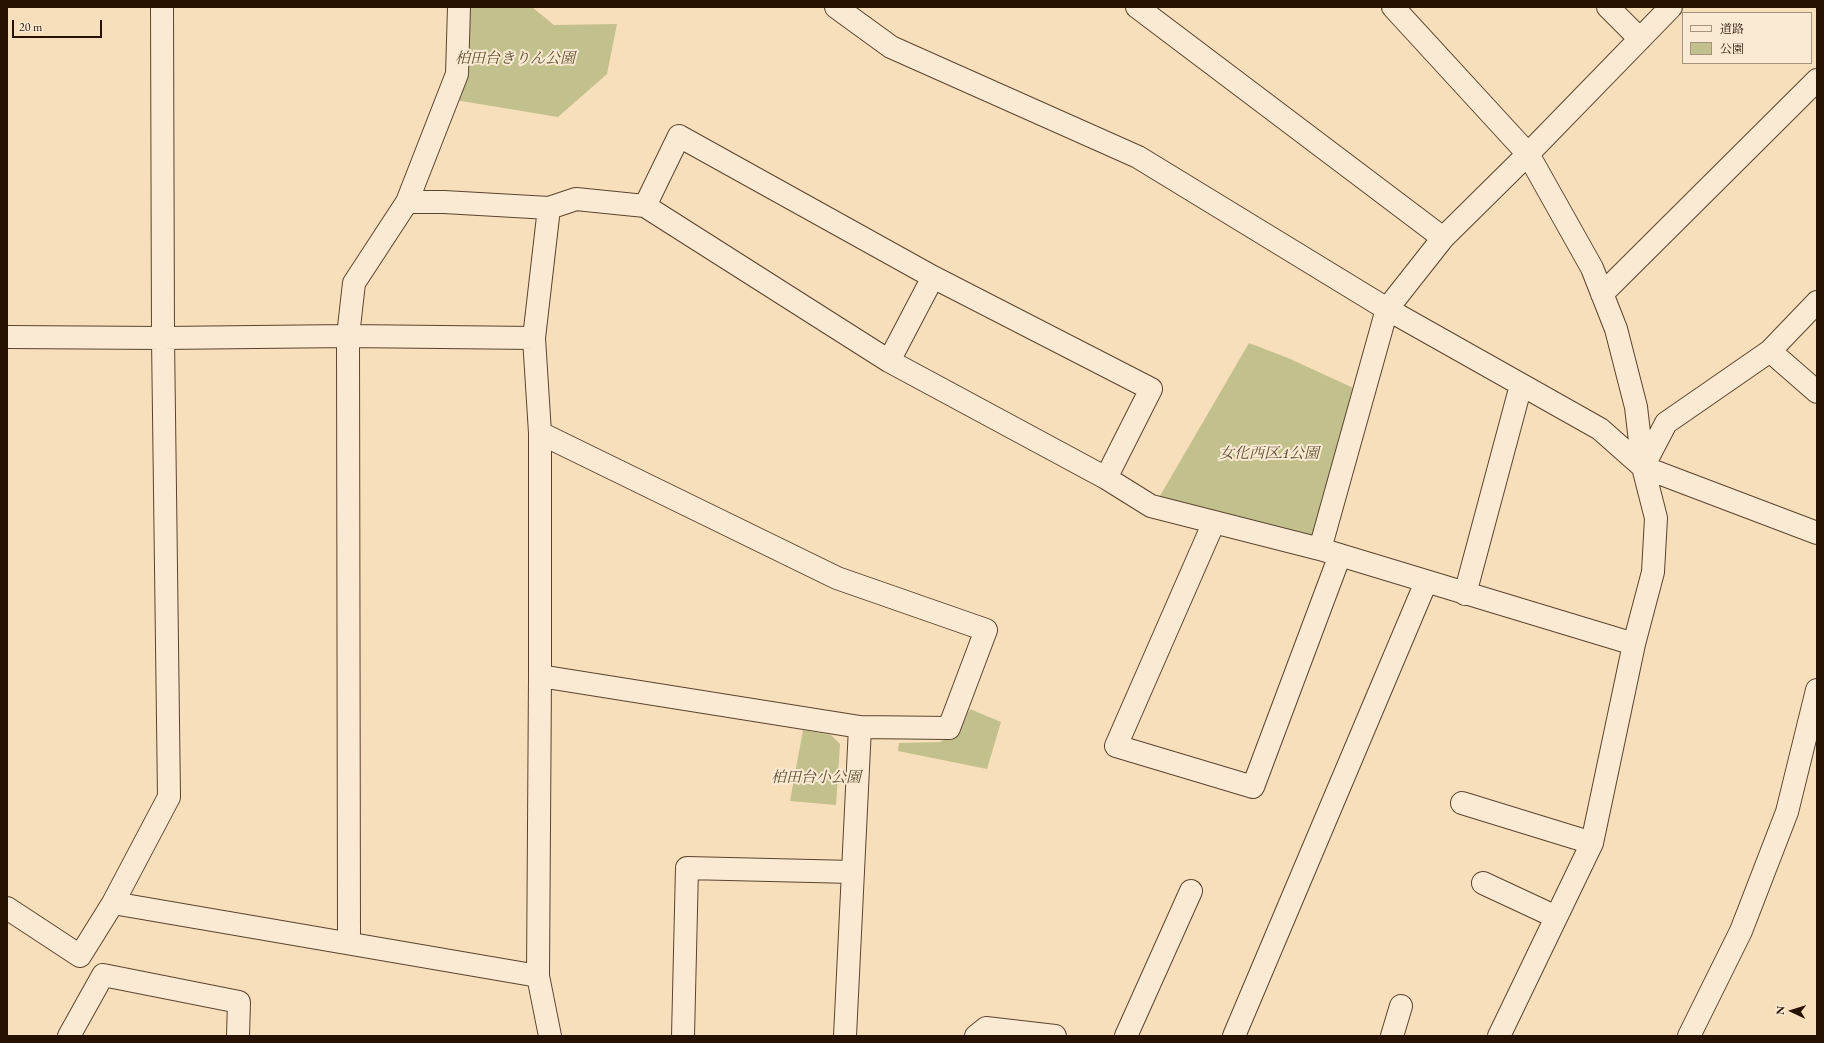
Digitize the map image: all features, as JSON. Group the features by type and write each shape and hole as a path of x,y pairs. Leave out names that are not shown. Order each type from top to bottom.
{"street":[{"path":"7,908 80,956 113,903 169,797 163,338 162,7"},
{"path":"349,942 348,336 354,283 408,202 457,74 459,7"},
{"path":"836,7 890,47 1138,157 1387,309 1600,429 1643,467 1817,533"},
{"path":"1137,7 1443,238"},
{"path":"1393,7 1528,154 1592,268 1616,329 1636,407 1643,467 1656,518 1653,572 1634,644 1592,843 1499,1036"},
{"path":"1608,7 1640,39"},
{"path":"1214,522 1116,746 1253,788 1330,552 1387,309 1443,238 1528,154 1671,7"},
{"path":"1602,294 1817,80"},
{"path":"645,206 679,136 933,277 1151,390 1106,478"},
{"path":"408,202 444,202 549,208 576,199 645,206 889,361 1106,478 1151,506 1330,552 1634,644"},
{"path":"549,208 534,338 540,433 538,976 550,1036"},
{"path":"889,361 933,277"},
{"path":"1643,467 1666,423 1770,351 1817,302"},
{"path":"7,337 163,338 348,336 534,338"},
{"path":"1770,351 1817,392"},
{"path":"1465,594 1521,385"},
{"path":"540,433 837,578 986,630 949,728 860,727 540,676"},
{"path":"1234,1036 1426,582"},
{"path":"1689,1036 1741,931 1787,812 1817,690"},
{"path":"845,1036 860,727"},
{"path":"1462,803 1592,843"},
{"path":"683,1036 687,868 853,872"},
{"path":"1483,883 1556,917"},
{"path":"1126,1036 1191,891"},
{"path":"113,903 349,942 538,976"},
{"path":"69,1036 103,974 239,1002 238,1036"},
{"path":"1392,1036 1401,1006"},
{"path":"976,1036 986,1028 1055,1036"}],"green space":[{"name":"柏田台きりん公園","path":"465,7 532,7 554,25 617,24 607,74 558,117 455,100"},
{"name":"女化西区A公園","path":"1249,343 1288,358 1360,391 1322,543 1157,501"},
{"path":"970,709 1001,722 987,769 898,751 899,743 940,742 956,733"},
{"name":"柏田台小公園","path":"803,730 831,735 840,744 836,805 790,801"}]}
